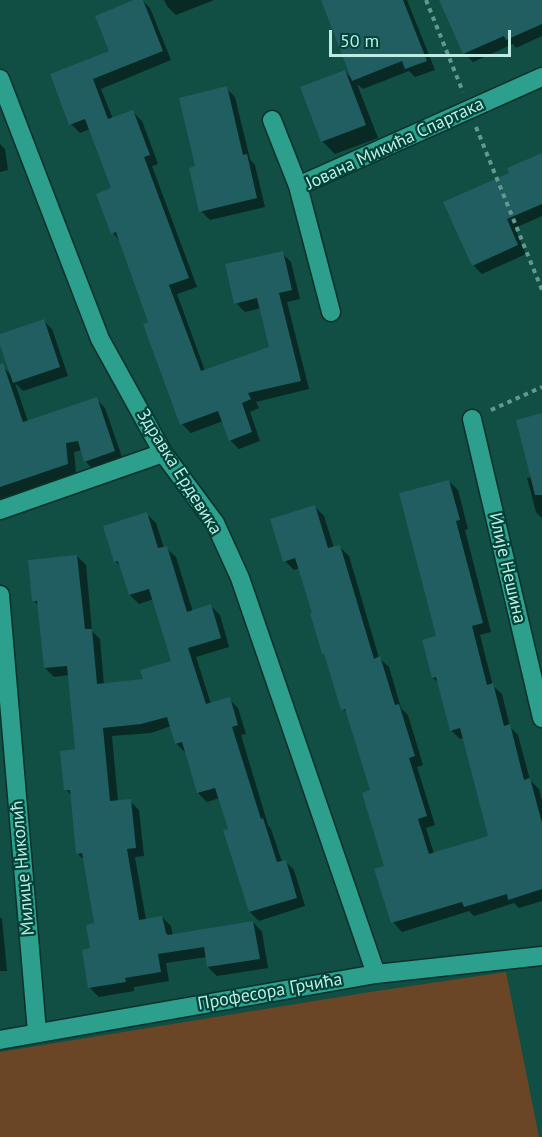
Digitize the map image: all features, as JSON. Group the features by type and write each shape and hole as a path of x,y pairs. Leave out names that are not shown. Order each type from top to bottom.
{"street":[{"name":"Јована Микића Спартака","path":"331,312 298,186 542,77"},
{"name":"Здравка Ердевика","path":"0,79 100,339 164,453 215,523 240,579 376,974"},
{"path":"272,120 298,186"},
{"name":"Илије Нешина","path":"472,419 542,718"},
{"path":"0,510 164,453"},
{"name":"Милице Николић","path":"0,595 37,1032"},
{"name":"Професора Грчића","path":"0,1040 376,974 542,956"}],"path":[{"path":"426,0 542,290"},
{"path":"472,419 542,387"}],"shaded area":[{"path":"506,972 539,1137 0,1137 0,1052"}],"building":[{"path":"134,0 143,0 163,51 93,79 108,119 133,110 150,155 144,157 189,278 169,285 201,371 269,347 257,298 234,304 225,264 283,251 292,290 279,293 301,381 248,393 251,399 242,403 252,432 229,441 218,411 180,425 143,324 148,322 116,232 111,234 96,194 111,188 85,119 69,125 50,74 109,51 95,16"},
{"path":"321,0 403,0 427,61 405,69 402,61 352,81"},
{"path":"439,0 542,0 542,24 506,40 504,36 463,54"},
{"path":"345,70 366,125 321,142 300,87"},
{"path":"227,86 243,155 247,154 257,198 199,212 189,168 195,166 179,98"},
{"path":"542,153 542,204 507,219 518,245 472,266 443,202 509,173 507,168"},
{"path":"44,319 60,367 13,383 0,345 0,334"},
{"path":"3,363 23,422 97,397 115,451 84,462 78,441 66,443 68,464 0,487 0,364"},
{"path":"542,413 542,495 535,495 516,420"},
{"path":"449,480 460,520 456,521 483,623 472,626 487,685 493,683 504,726 510,724 524,780 530,778 542,823 542,889 508,900 507,894 464,907 462,902 391,923 374,869 384,866 362,793 370,790 345,709 341,710 324,654 322,654 295,558 283,562 270,519 315,505 328,548 340,545 374,659 380,656 395,705 399,704 415,756 409,758 427,816 418,819 429,854 488,836 460,728 450,731 436,677 432,678 422,640 436,636 399,493"},
{"path":"147,512 158,548 167,546 187,612 211,604 221,638 188,648 206,704 230,697 238,725 232,727 261,819 263,818 277,862 286,860 297,898 249,912 223,830 228,829 215,788 197,793 182,742 175,744 167,717 141,724 103,728 110,801 131,799 136,848 127,849 139,920 162,916 168,935 253,921 260,959 207,967 204,947 158,954 161,972 125,978 126,982 88,988 82,950 90,948 86,925 94,923 82,853 76,854 70,790 64,790 60,751 75,749 67,666 44,668 37,601 32,601 28,560 77,555 85,629 92,629 97,684 143,679 140,670 171,661 149,589 129,595 118,561 114,562 103,526"}]}
